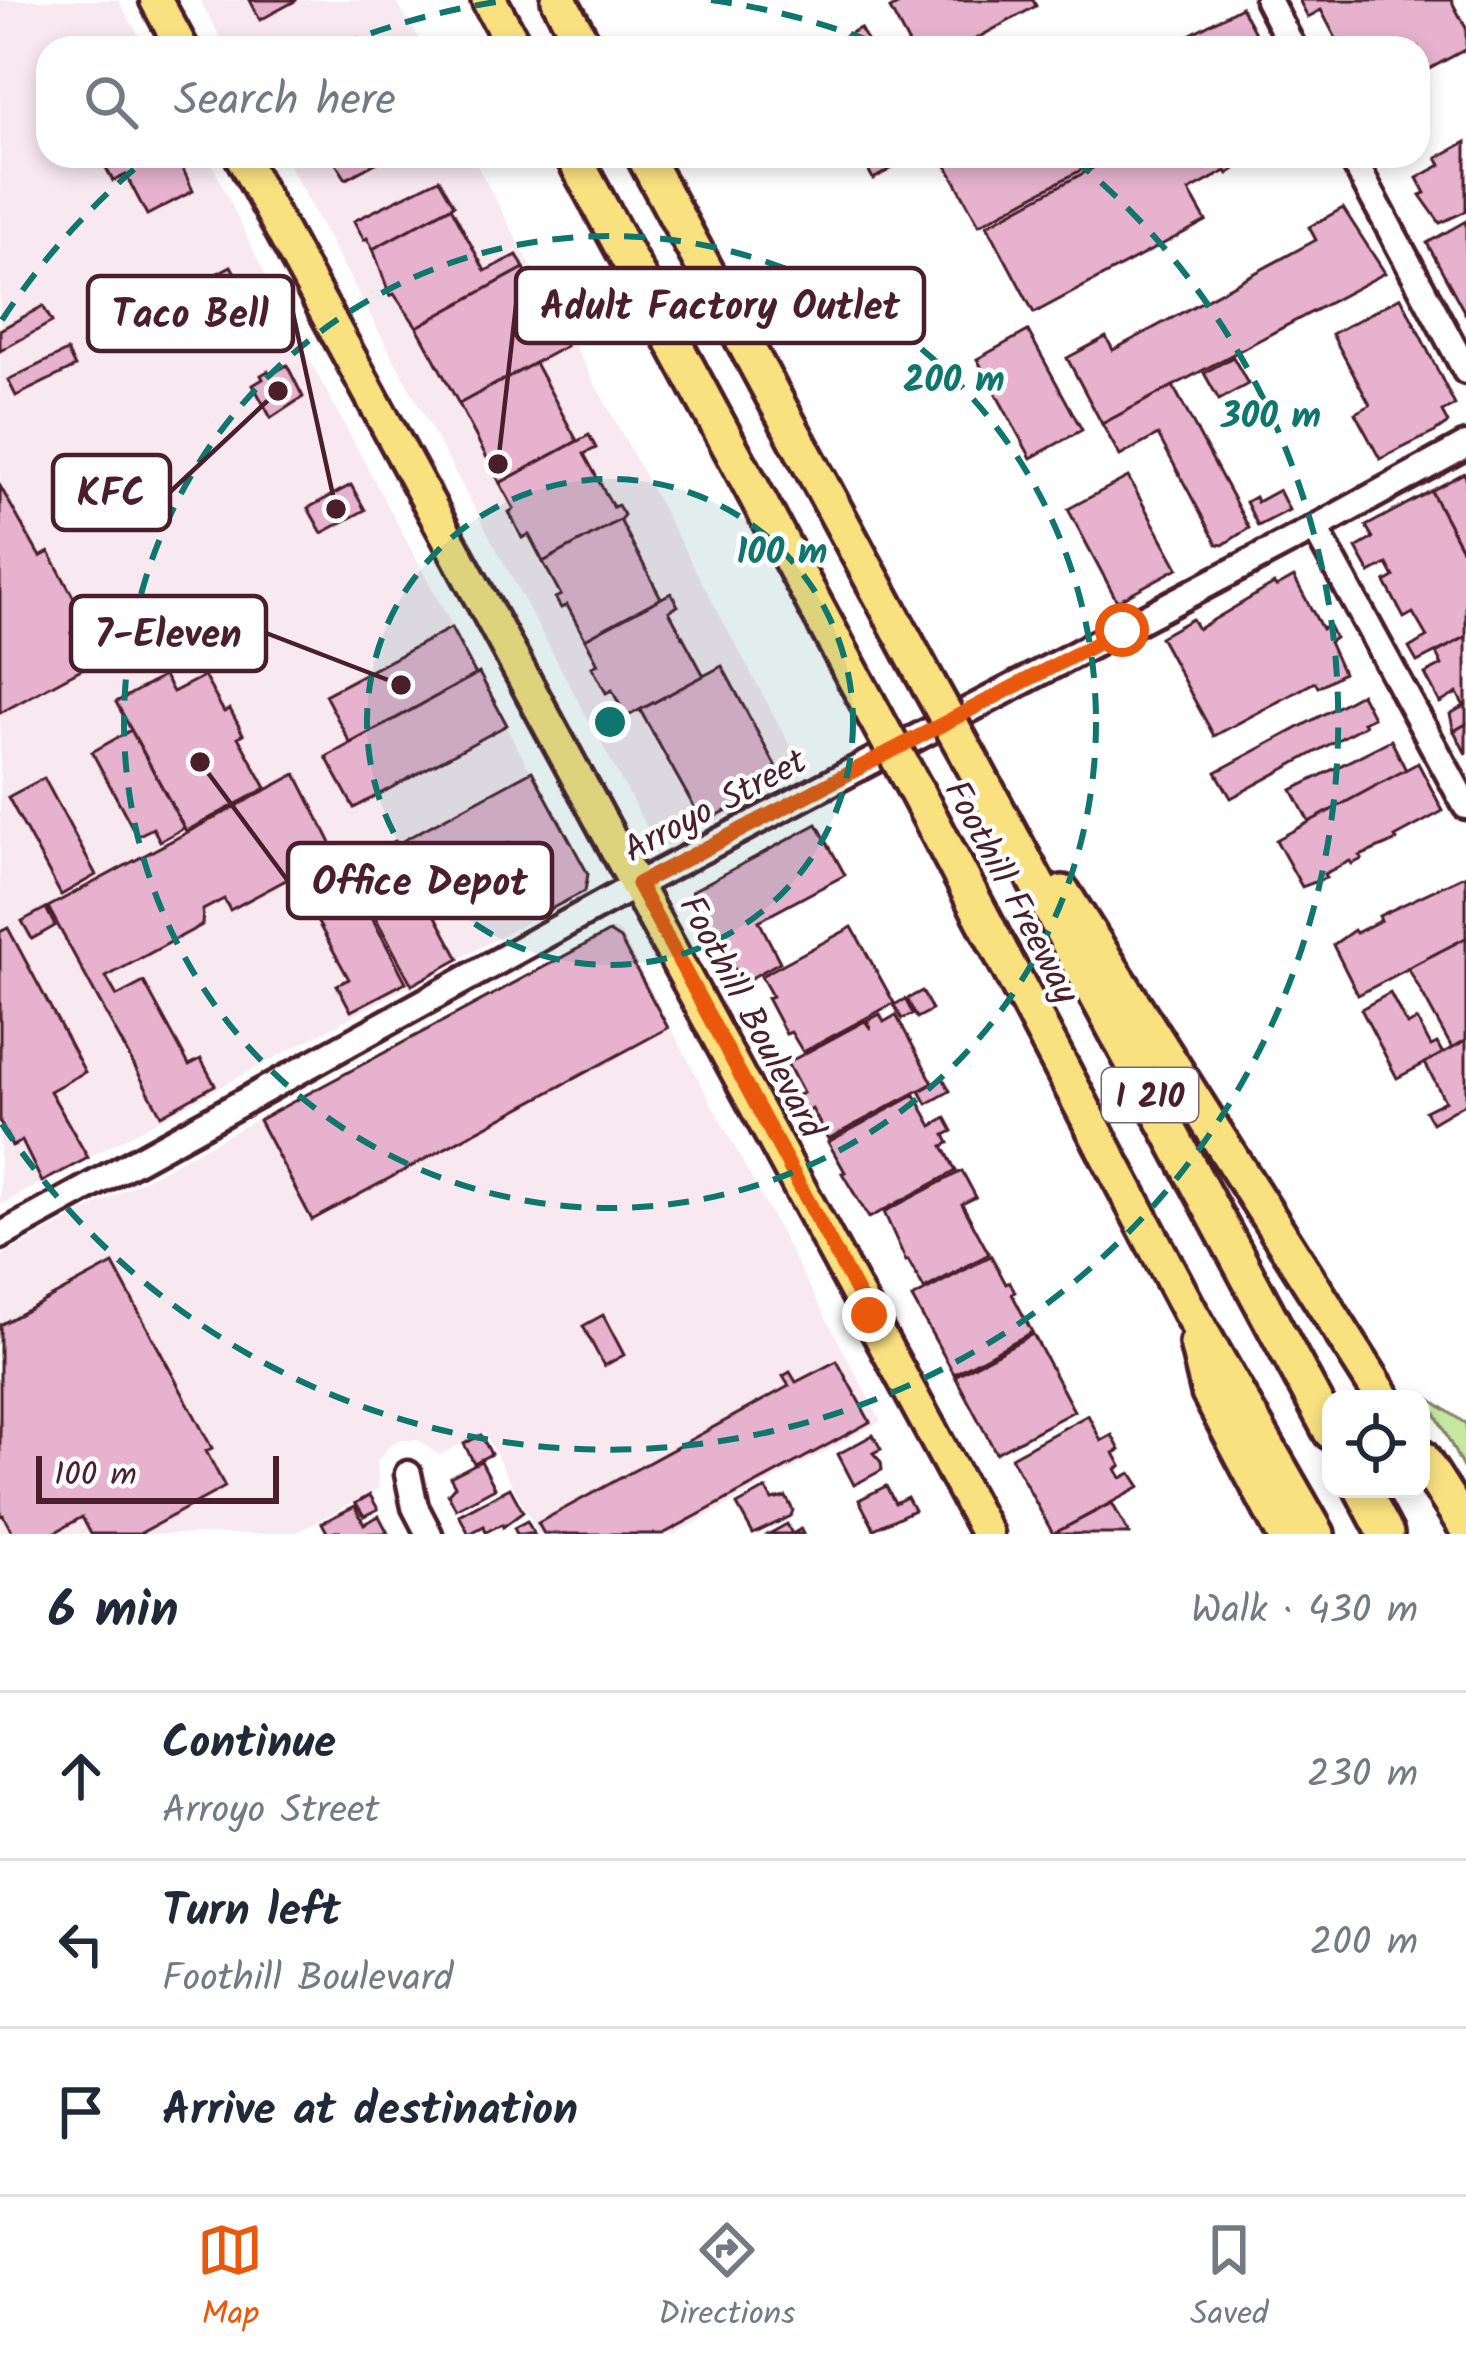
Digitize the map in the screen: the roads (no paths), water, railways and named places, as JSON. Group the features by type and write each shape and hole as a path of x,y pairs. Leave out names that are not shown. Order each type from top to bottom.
{"highway":[{"path":"489,0 508,36"},
{"path":"560,0 579,36"},
{"name":"Foothill Freeway","path":"579,168 915,789 1190,1312 1317,1534"},
{"name":"Foothill Freeway","path":"650,168 1322,1415"},
{"path":"970,759 1082,920 1378,1390"},
{"path":"1190,1312 1209,1393 1284,1534"},
{"path":"1430,1470 1466,1527"},
{"path":"1367,1498 1386,1534"}],"main road":[{"path":"156,0 176,36"},
{"name":"Foothill Boulevard","path":"248,168 987,1534"}],"street":[{"path":"1268,0 1288,36"},
{"path":"1357,168 1466,371"},
{"name":"Arroyo Street","path":"0,1236 638,884 1466,445"},
{"path":"1315,528 1466,806"},
{"path":"408,1474 429,1534"}],"place":[{"name":"KFC","path":"278,391"},
{"name":"Adult Factory Outlet","path":"498,464"},
{"name":"Taco Bell","path":"336,509"},
{"name":"7-Eleven","path":"401,685"},
{"name":"Office Depot","path":"200,762"}]}
